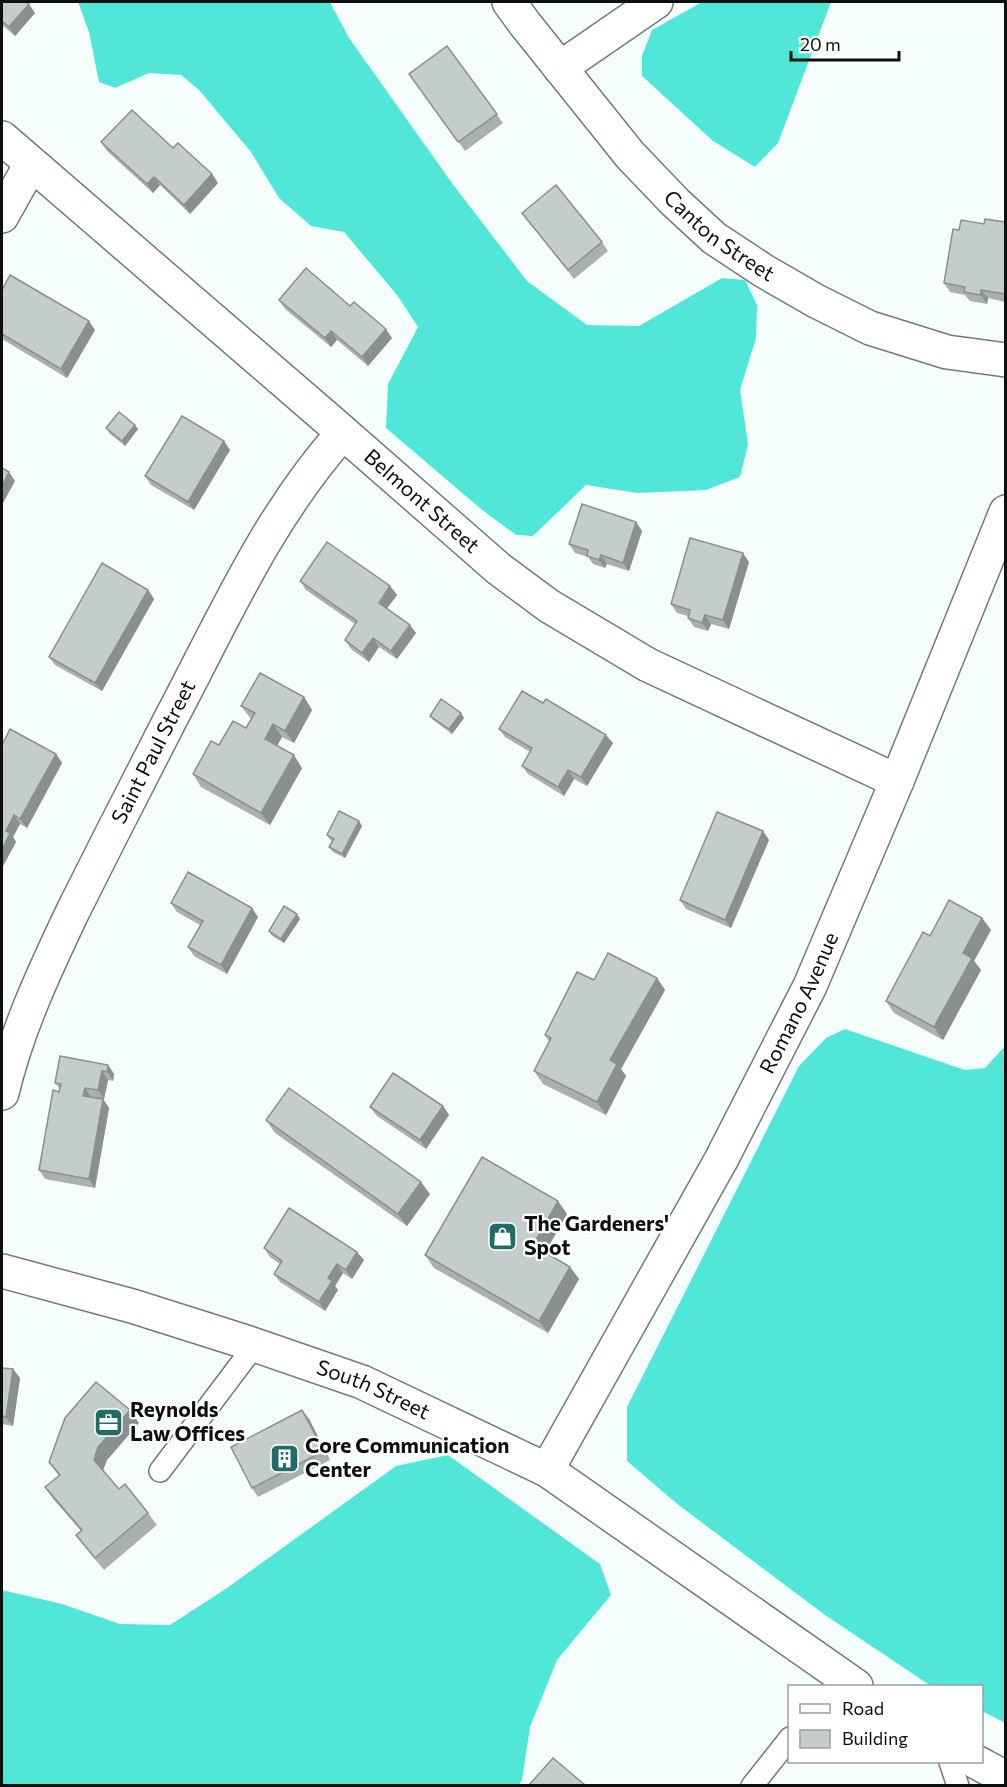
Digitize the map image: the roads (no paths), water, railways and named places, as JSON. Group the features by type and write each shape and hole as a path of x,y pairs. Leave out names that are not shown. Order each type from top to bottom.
{"street":[{"name":"Canton Street","path":"509,2 630,155 675,202 714,238 816,302 870,328 947,352 1005,360"},
{"path":"560,68 656,2"},
{"name":"Belmont Street","path":"2,138 499,569 549,606 648,665 897,781"},
{"path":"2,216 31,164"},
{"name":"Saint Paul Street","path":"2,1093 17,1040 37,987 112,832 270,531 318,460 343,432"},
{"name":"Romano Avenue","path":"547,1470 721,1160 805,996 997,556 1005,512"},
{"name":"South Street","path":"2,1271 132,1306 362,1382 547,1470 842,1682"},
{"path":"979,1763 1005,1778"}],"lane":[{"path":"159,1471 255,1345"},
{"path":"752,1785 788,1739"},
{"path":"951,1763 958,1785"}],"place":[{"name":"The Gardeners' Spot","path":"503,1236"},
{"name":"Reynolds Law Offices","path":"109,1422"},
{"name":"Core Communication Center","path":"284,1458"}]}
